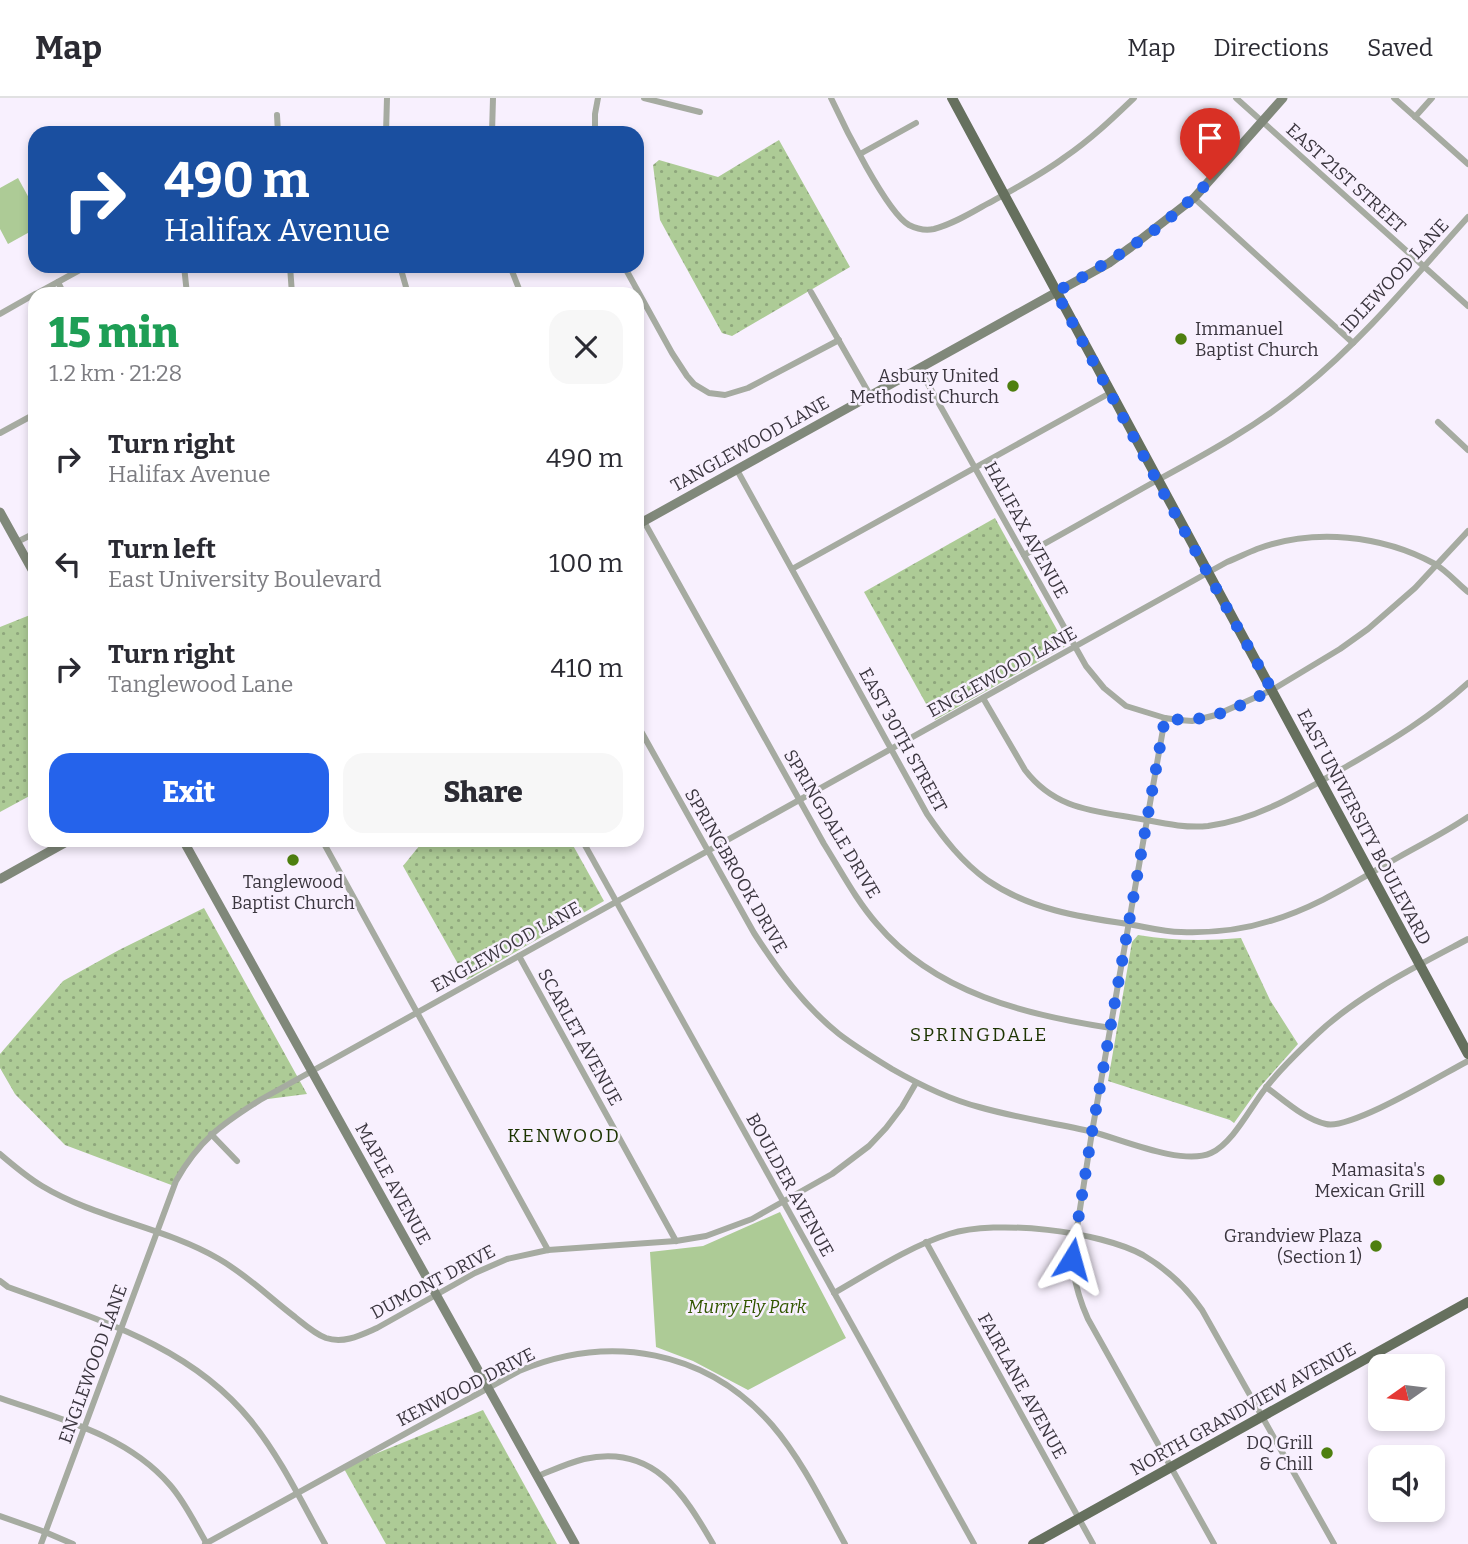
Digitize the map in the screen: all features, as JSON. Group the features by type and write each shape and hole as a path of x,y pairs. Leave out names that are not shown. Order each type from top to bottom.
{"main road":[{"name":"TANGLEWOOD LANE","path":"644,521 1109,263 1194,198 1283,98"},
{"name":"EAST UNIVERSITY BOULEVARD","path":"955,99 1157,481 1468,1054"},
{"path":"0,512 28,562"},
{"path":"0,879 57,847"},
{"name":"MAPLE AVENUE","path":"187,847 575,1544"},
{"name":"NORTH GRANDVIEW AVENUE","path":"1032,1544 1468,1302"}],"street":[{"path":"386,126 387,98"},
{"path":"492,126 493,98"},
{"path":"595,126 598,98"},
{"path":"644,98 700,112"},
{"path":"831,98 860,154 898,216 918,229 944,226 1004,195 1065,157 1108,123 1134,98"},
{"name":"EAST 21ST STREET","path":"1236,98 1468,306"},
{"path":"1394,98 1468,164"},
{"path":"1415,117 1432,98"},
{"path":"277,115 278,126"},
{"path":"860,154 916,123"},
{"path":"1194,198 1353,343"},
{"name":"IDLEWOOD LANE","path":"1024,555 1222,444 1275,410 1353,343 1468,217"},
{"path":"48,287 74,273"},
{"path":"58,282 60,287"},
{"path":"811,292 870,396"},
{"path":"0,314 28,298"},
{"path":"644,302 687,376 709,393 725,395 748,388 839,340"},
{"name":"HALIFAX AVENUE","path":"919,368 1086,666 1126,706 1165,718 1204,719 1228,711 1272,690 1340,649 1395,607 1468,531"},
{"path":"792,569 1110,393"},
{"path":"0,433 28,418"},
{"path":"1438,422 1468,450"},
{"name":"EAST 30TH STREET","path":"737,470 940,832 976,872 1009,893 1038,905 1129,925 1175,932 1228,931 1271,921 1312,904 1468,817"},
{"name":"SPRINGDALE DRIVE","path":"644,530 837,865 862,904 890,938 922,964 967,990 1013,1008 1070,1022 1111,1028"},
{"path":"17,542 28,536"},
{"name":"ENGLEWOOD LANE","path":"41,1544 176,1181 188,1159 211,1134 260,1100 1227,562 1287,541 1318,537 1355,539 1384,544 1437,565 1468,592"},
{"path":"983,698 1025,770 1038,785 1059,800 1086,810 1189,827 1242,819 1322,782 1431,715 1468,683"},
{"path":"1165,718 1072,1259 1079,1300 1088,1319 1214,1544"},
{"name":"SPRINGBROOK DRIVE","path":"644,737 760,943 779,971 806,1002 854,1045 916,1083 976,1107 1092,1132 1168,1154 1184,1157 1204,1156 1226,1142 1266,1087 1317,1034 1366,996 1468,939"},
{"path":"325,847 548,1250"},
{"name":"BOULDER AVENUE","path":"586,847 974,1544"},
{"name":"SCARLET AVENUE","path":"519,956 676,1241"},
{"path":"1266,1087 1313,1120 1337,1125 1366,1115 1468,1061"},
{"name":"DUMONT DRIVE","path":"0,1154 24,1174 59,1195 157,1231 228,1264 313,1331 331,1340 341,1340 361,1335 475,1273 507,1259 548,1250 676,1241 706,1236 752,1219 832,1174 869,1146 902,1107 916,1083"},
{"path":"211,1134 237,1161"},
{"path":"834,1293 926,1242 963,1231 1017,1227 1076,1234 1142,1254 1183,1285 1202,1310 1334,1544"},
{"name":"FAIRLANE AVENUE","path":"926,1242 1093,1544"},
{"path":"0,1282 121,1328 183,1360 219,1387 237,1404 262,1436 325,1544"},
{"name":"KENWOOD DRIVE","path":"206,1544 488,1387 535,1364 585,1352 624,1351 644,1353 697,1369 729,1386 744,1398 773,1426 797,1460 845,1544"},
{"path":"0,1398 84,1428 131,1450 160,1474 182,1501 206,1544"},
{"path":"538,1476 593,1457 622,1458 645,1465 675,1486 713,1544"},
{"path":"0,1516 72,1544"}],"green space":[{"path":"779,140 850,267 732,336 722,333 660,220 653,165 659,160 718,177"},
{"path":"18,178 28,196 28,233 8,244 0,229 0,188"},
{"path":"995,518 1066,646 935,720 864,592"},
{"path":"28,616 28,797 0,812 0,627"},
{"path":"418,847 574,847 604,901 467,980 403,866"},
{"path":"204,908 307,1094 260,1100 211,1134 174,1186 65,1145 15,1094 0,1068 0,1054 63,981"},
{"path":"1138,935 1190,940 1241,938 1270,1000 1298,1044 1259,1088 1234,1123 1108,1081 1132,942"},
{"name":"Murry Fly Park","path":"780,1212 846,1338 748,1390 693,1361 656,1347 650,1252 703,1246"},
{"path":"483,1410 557,1544 386,1544 343,1467"}],"place":[{"name":"Immanuel Baptist Church","path":"1181,339"},
{"name":"Asbury United Methodist Church","path":"1013,386"},
{"name":"Tanglewood Baptist Church","path":"293,860"},
{"name":"Mamasita's Mexican Grill","path":"1439,1180"},
{"name":"Grandview Plaza (Section 1)","path":"1376,1246"},
{"name":"DQ Grill & Chill","path":"1327,1453"}],"district":[{"name":"SPRINGDALE","path":"979,1034"},
{"name":"KENWOOD","path":"564,1135"}],"route":[{"path":"1072,1259 1165,718 1204,719 1272,690 1056,292 1109,263 1194,198 1210,180"}]}
